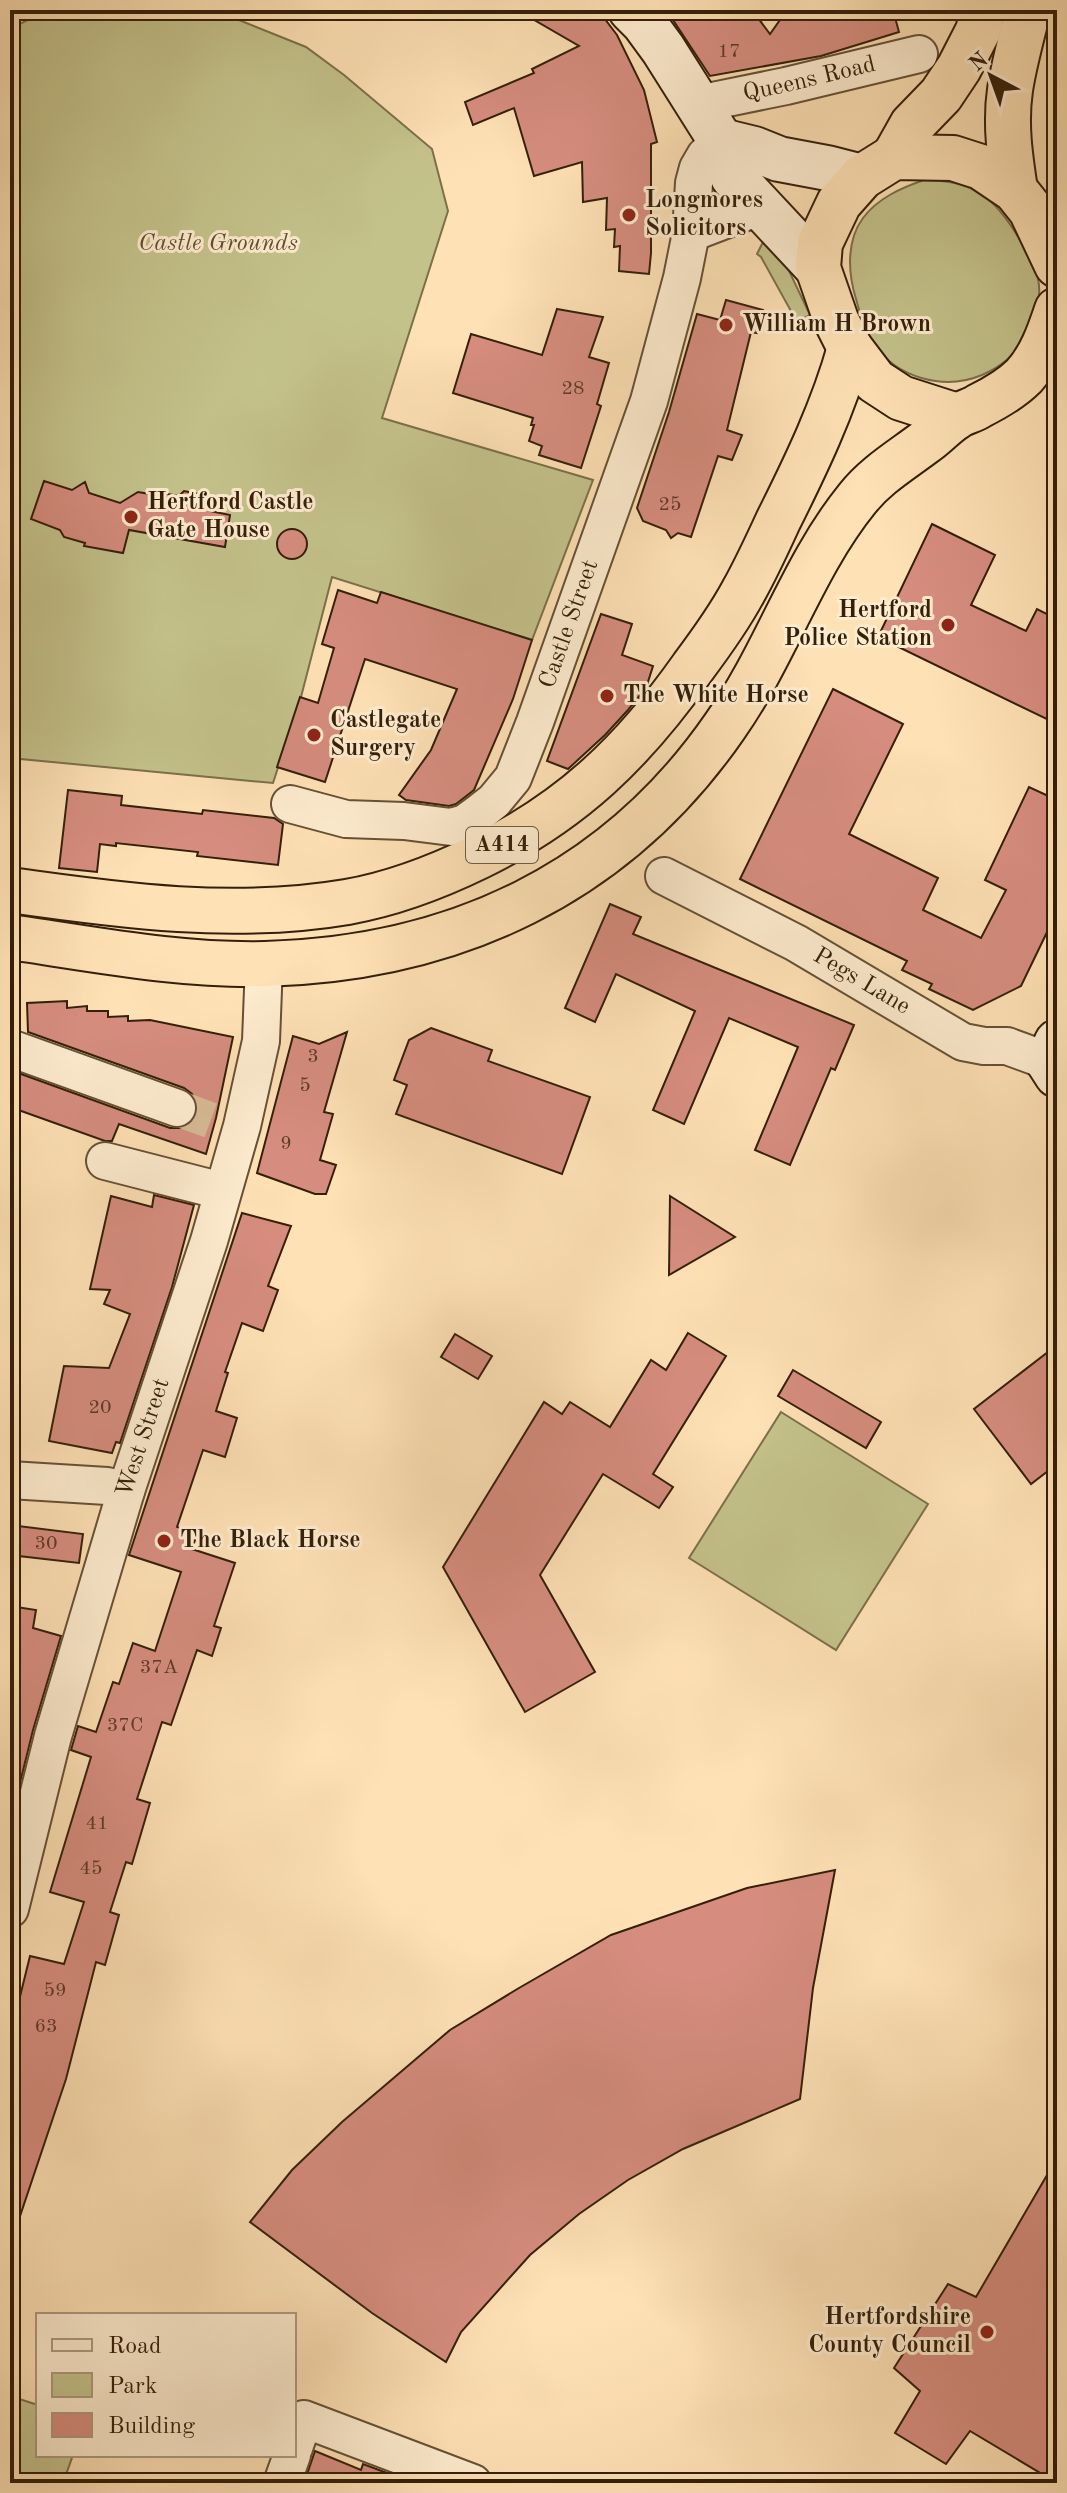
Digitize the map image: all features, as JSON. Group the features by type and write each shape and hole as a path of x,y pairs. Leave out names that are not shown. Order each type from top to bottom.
{"highway":[{"path":"983,10 978,31 941,95 878,167 839,203 820,243 818,268 836,320 850,348 875,381 901,398 957,416 1040,377 1057,310"},
{"path":"1015,190 1009,152 1009,102 1028,10"},
{"path":"878,167 953,158 981,167 1015,190 1031,210 1057,265"},
{"name":"A414","path":"10,890 177,911 255,911 350,902 409,886 455,868 512,840 568,804 614,764 664,709 742,594 810,456 838,391 850,348"},
{"name":"A414","path":"10,937 161,959 264,964 369,954 448,935 502,915 541,896 627,836 679,784 725,727 768,658 837,524 873,482 957,416"}],"main road":[{"path":"631,10 663,49 721,141 733,177 818,268"},
{"path":"721,141 779,159 827,168 878,167"}],"street":[{"name":"Queens Road","path":"698,104 919,54"},
{"name":"Castle Street","path":"290,804 346,819 404,821 451,827 465,823 494,801 513,778 649,401 682,278 691,233 698,168 705,156 721,141"},
{"path":"691,233 759,207"},
{"name":"Pegs Lane","path":"664,876 796,943 963,1042 1007,1046 1054,1059"},
{"name":"West Street","path":"10,1909 53,1736 126,1491 209,1241 222,1191 228,1124 261,1041 264,964"},
{"path":"10,1048 177,1108"},
{"path":"105,1161 222,1191"},
{"path":"10,1480 107,1486 126,1491"},
{"path":"296,2442 304,2419 473,2483"},
{"path":"282,2483 291,2457"}],"green space":[{"name":"Castle Grounds","path":"47,10 214,10 306,47 432,149 448,211 382,418 593,480 532,640 332,577 301,697 273,783 10,758 10,29"},
{"path":"924,180 957,183 982,194 1011,225 1034,266 1038,281 1037,309 1020,345 997,367 967,380 952,382 922,378 895,365 871,339 853,289 851,247 857,227 890,194"},
{"path":"764,240 783,258 810,315 797,322 757,254"},
{"path":"781,1412 928,1504 836,1650 689,1558"},
{"path":"10,2396 36,2404 36,2457 72,2457 63,2483 10,2483"}],"building":[{"path":"517,10 598,10 617,35 644,90 657,142 651,144 649,274 619,271 620,246 614,247 615,229 606,230 607,198 583,202 582,162 534,176 514,108 473,125 465,102 534,73 532,69 579,46"},
{"path":"696,10 752,10 770,34 787,10 893,10 899,32 821,56 710,76 673,20"},
{"path":"726,300 763,310 757,333 751,332 727,430 742,435 732,460 718,456 691,537 678,533 671,538 666,530 643,521 637,508 697,314 720,320"},
{"path":"557,309 603,317 589,357 609,363 597,404 601,406 581,468 539,455 542,446 529,441 533,418 453,393 471,334 542,355"},
{"name":"Hertford Castle Gate House","path":"44,481 72,490 85,482 89,493 120,503 138,492 179,496 184,491 205,495 204,502 212,503 210,511 230,515 225,547 129,530 123,553 84,546 85,543 64,537 60,530 31,519"},
{"name":"Hertford Police Station","path":"932,524 995,555 971,605 1026,631 1037,609 1057,619 1057,724 878,637"},
{"path":"292,529 302,534 307,544 302,554 292,559 282,554 277,544 282,534"},
{"path":"338,590 377,603 381,592 532,640 513,699 474,790 456,804 449,806 406,800 399,795 431,750 457,689 365,659 325,782 277,767 300,697 318,703 334,648 322,644"},
{"path":"601,614 632,624 622,655 653,666 646,688 628,710 568,769 547,761"},
{"path":"833,689 903,724 849,834 938,878 923,910 981,938 1006,890 985,880 1029,787 1057,800 1057,930 1050,926 1021,986 973,1010 929,989 932,984 902,970 907,961 740,879"},
{"path":"68,790 122,796 121,805 274,818 283,824 278,865 116,843 116,846 100,844 97,872 59,868"},
{"path":"610,904 641,917 633,934 854,1025 835,1070 831,1068 790,1165 755,1150 798,1047 729,1018 684,1124 653,1110 695,1011 616,974 595,1022 565,1008"},
{"path":"67,1001 67,1008 87,1006 87,1011 108,1011 108,1017 128,1016 128,1021 150,1020 233,1037 206,1154 119,1124 112,1141 105,1141 10,1107 10,1070 170,1128 181,1128 196,1116 197,1104 192,1094 184,1088 28,1032 27,1003"},
{"path":"431,1028 492,1050 488,1061 590,1097 562,1174 396,1114 407,1085 394,1080 409,1040"},
{"path":"347,1032 324,1112 333,1114 320,1160 336,1165 326,1194 315,1194 257,1173 293,1036 319,1044"},
{"path":"154,1195 194,1205 172,1287 120,1443 116,1442 112,1453 49,1441 64,1366 109,1368 130,1314 104,1304 110,1290 90,1289 111,1196 152,1207"},
{"path":"670,1196 735,1237 669,1275"},
{"path":"242,1213 291,1226 268,1286 278,1290 263,1331 242,1323 225,1372 228,1373 216,1411 237,1418 225,1457 203,1450 177,1527 197,1534 192,1549 235,1563 214,1626 221,1628 212,1656 197,1650 171,1725 162,1722 137,1799 150,1803 132,1864 126,1862 110,1912 119,1915 105,1965 96,1962 66,2079 14,2234 10,2233 10,2037 30,1956 64,1964 84,1902 50,1892 91,1757 71,1750 78,1726 96,1732 113,1682 119,1684 133,1643 155,1651 181,1572 129,1555"},
{"path":"688,1333 726,1356 653,1474 673,1487 659,1508 603,1474 540,1575 595,1672 525,1712 443,1567 544,1402 562,1414 570,1402 610,1427 651,1360 666,1370"},
{"path":"455,1334 492,1356 478,1379 441,1357"},
{"path":"1057,1345 1057,1464 1031,1484 974,1409"},
{"path":"793,1370 881,1422 866,1448 778,1396"},
{"path":"10,1525 83,1534 79,1563 10,1555"},
{"path":"10,1606 36,1610 33,1628 61,1636 18,1791 10,1790"},
{"path":"835,1870 813,1988 800,2099 683,2149 628,2180 579,2214 530,2255 461,2332 446,2362 372,2313 250,2222 292,2170 342,2122 450,2030 519,1988 611,1935 747,1888"},
{"name":"Hertfordshire County Council","path":"1057,2158 1057,2483 970,2431 946,2464 895,2433 920,2391 894,2368 948,2284 976,2297"},
{"path":"315,2451 361,2470 363,2464 414,2483 304,2483"}],"tunnel":[{"path":"177,1108 215,1122"}],"place":[{"name":"Longmores Solicitors","path":"629,215"},
{"name":"William H Brown","path":"726,325"},
{"name":"Hertford Castle Gate House","path":"131,517"},
{"name":"Hertford Police Station","path":"948,625"},
{"name":"The White Horse","path":"607,696"},
{"name":"Castlegate Surgery","path":"314,735"},
{"name":"The Black Horse","path":"164,1541"},
{"name":"Hertfordshire County Council","path":"987,2332"}]}
